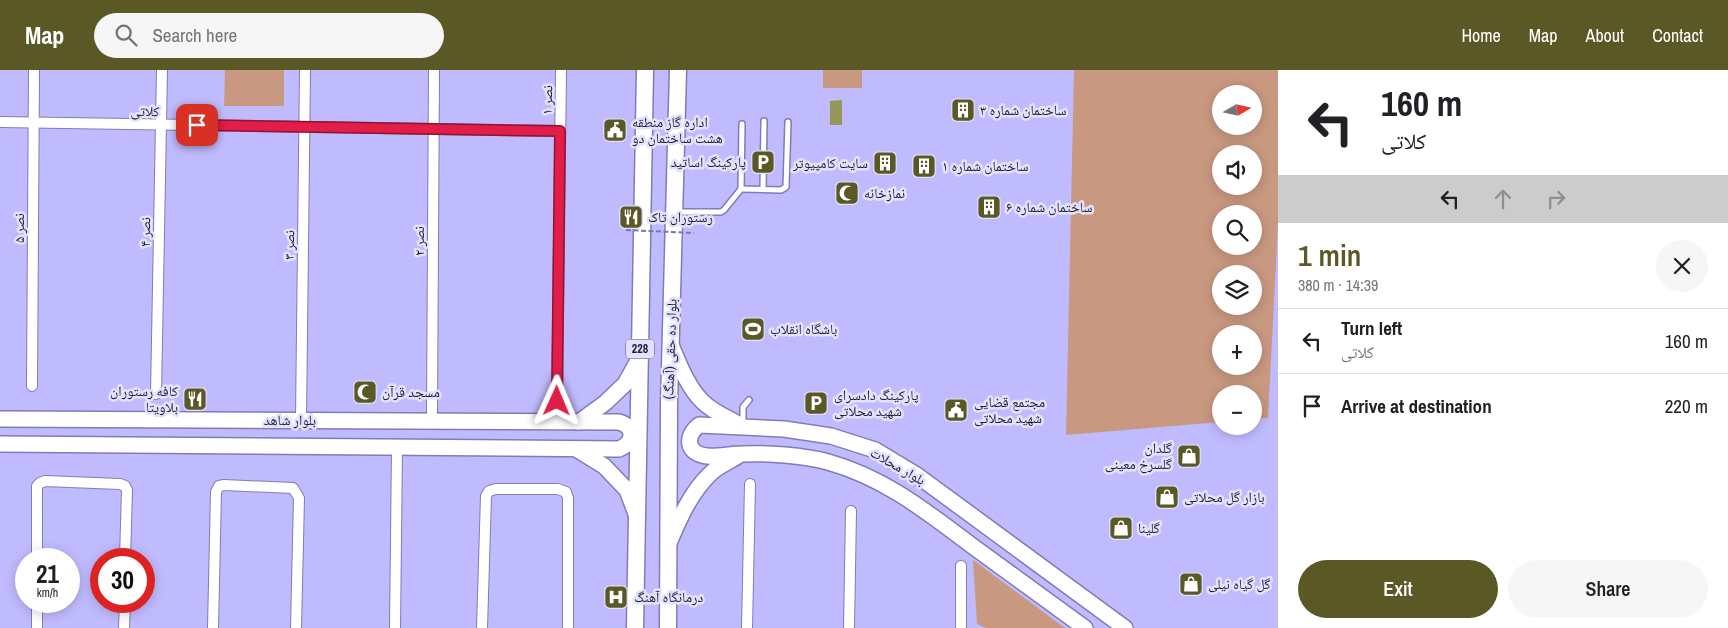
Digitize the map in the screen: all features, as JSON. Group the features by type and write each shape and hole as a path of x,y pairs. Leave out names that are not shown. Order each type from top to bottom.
{"main road":[{"name":"228","path":"635,628 645,70"},
{"name":"بلوار ده حقی (آهنگ)","path":"668,628 670,342 678,70"},
{"name":"بلوار محلات","path":"670,342 682,371 703,402 716,412 743,427 784,429 831,436 875,450 918,476 1125,628"},
{"path":"579,422 605,403 625,384 640,357"},
{"name":"بلوار شاهد","path":"0,419 619,422 626,424 631,436 630,442 625,447 619,449 0,444"},
{"path":"301,420 301,447"},
{"path":"742,454 707,456 695,452 690,447 689,438 693,430 699,426 743,427"},
{"path":"577,449 604,466 627,490 637,518"},
{"name":"بلوار محلات","path":"668,544 680,515 694,493 712,471 742,454 769,454 826,461 866,475 905,496 1084,628"}],"street":[{"name":"نصر ۵","path":"32,386 34,70"},
{"name":"نصر ۴","path":"156,394 162,70"},
{"name":"نصر ۳","path":"301,420 305,70"},
{"name":"نصر ۲","path":"432,412 434,70"},
{"name":"نصر ۱","path":"557,401 561,70"},
{"name":"کلاتی","path":"0,122 560,131"},
{"path":"395,628 397,448"},
{"path":"37,548 37,486 40,482 45,481 120,484 125,486 127,490 125,548"},
{"path":"747,628 750,484"},
{"path":"213,628 216,492 219,486 224,485 293,488 298,492 296,628"},
{"path":"482,628 486,496 489,491 496,489 558,489 566,492 568,498 568,628"},
{"path":"849,628 851,512"},
{"path":"961,566 961,628"},
{"path":"37,613 37,628"},
{"path":"124,613 124,628"}],"lane":[{"path":"763,189 764,121"},
{"path":"740,188 781,190 787,185 788,122"},
{"path":"674,212 721,212 724,210 740,188 742,124"},
{"path":"743,427 743,408 749,400"}],"path":[{"path":"626,230 694,233"}],"shaded area":[{"path":"225,70 284,70 284,106 224,106"},
{"path":"823,70 862,70 862,88 823,88"},
{"path":"1074,70 1278,70 1278,224 1268,418 1262,418 1262,385 1212,385 1212,423 1066,435"},
{"path":"842,100 842,125 830,125 830,101"},
{"path":"973,560 1065,628 986,628 977,624"}],"place":[{"name":"ساختمان شماره ۳","path":"963,110"},
{"name":"اداره گاز منطقه هشت ساختمان دو","path":"615,130"},
{"name":"پارکینگ اساتید","path":"763,162"},
{"name":"سایت کامپیوتر","path":"885,163"},
{"name":"ساختمان شماره ۱","path":"924,166"},
{"name":"نمازخانه","path":"847,193"},
{"name":"ساختمان شماره ۶","path":"989,207"},
{"name":"رستوران تاک","path":"631,217"},
{"name":"باشگاه انقلاب","path":"753,329"},
{"name":"مسجد قرآن","path":"365,392"},
{"name":"کافه رستوران بلاویتا","path":"195,399"},
{"name":"پارکینگ دادسرای شهید محلاتی","path":"816,403"},
{"name":"مجتمع قضایی شهید محلاتی","path":"956,410"},
{"name":"گلدان گلسرخ معینی","path":"1189,456"},
{"name":"بازار گل محلاتی","path":"1167,497"},
{"name":"گلينا","path":"1121,528"},
{"name":"گل گیاه نیلی","path":"1191,584"},
{"name":"درمانگاه آهنگ","path":"616,597"}],"route":[{"path":"197,125 560,131 557,401"}]}
